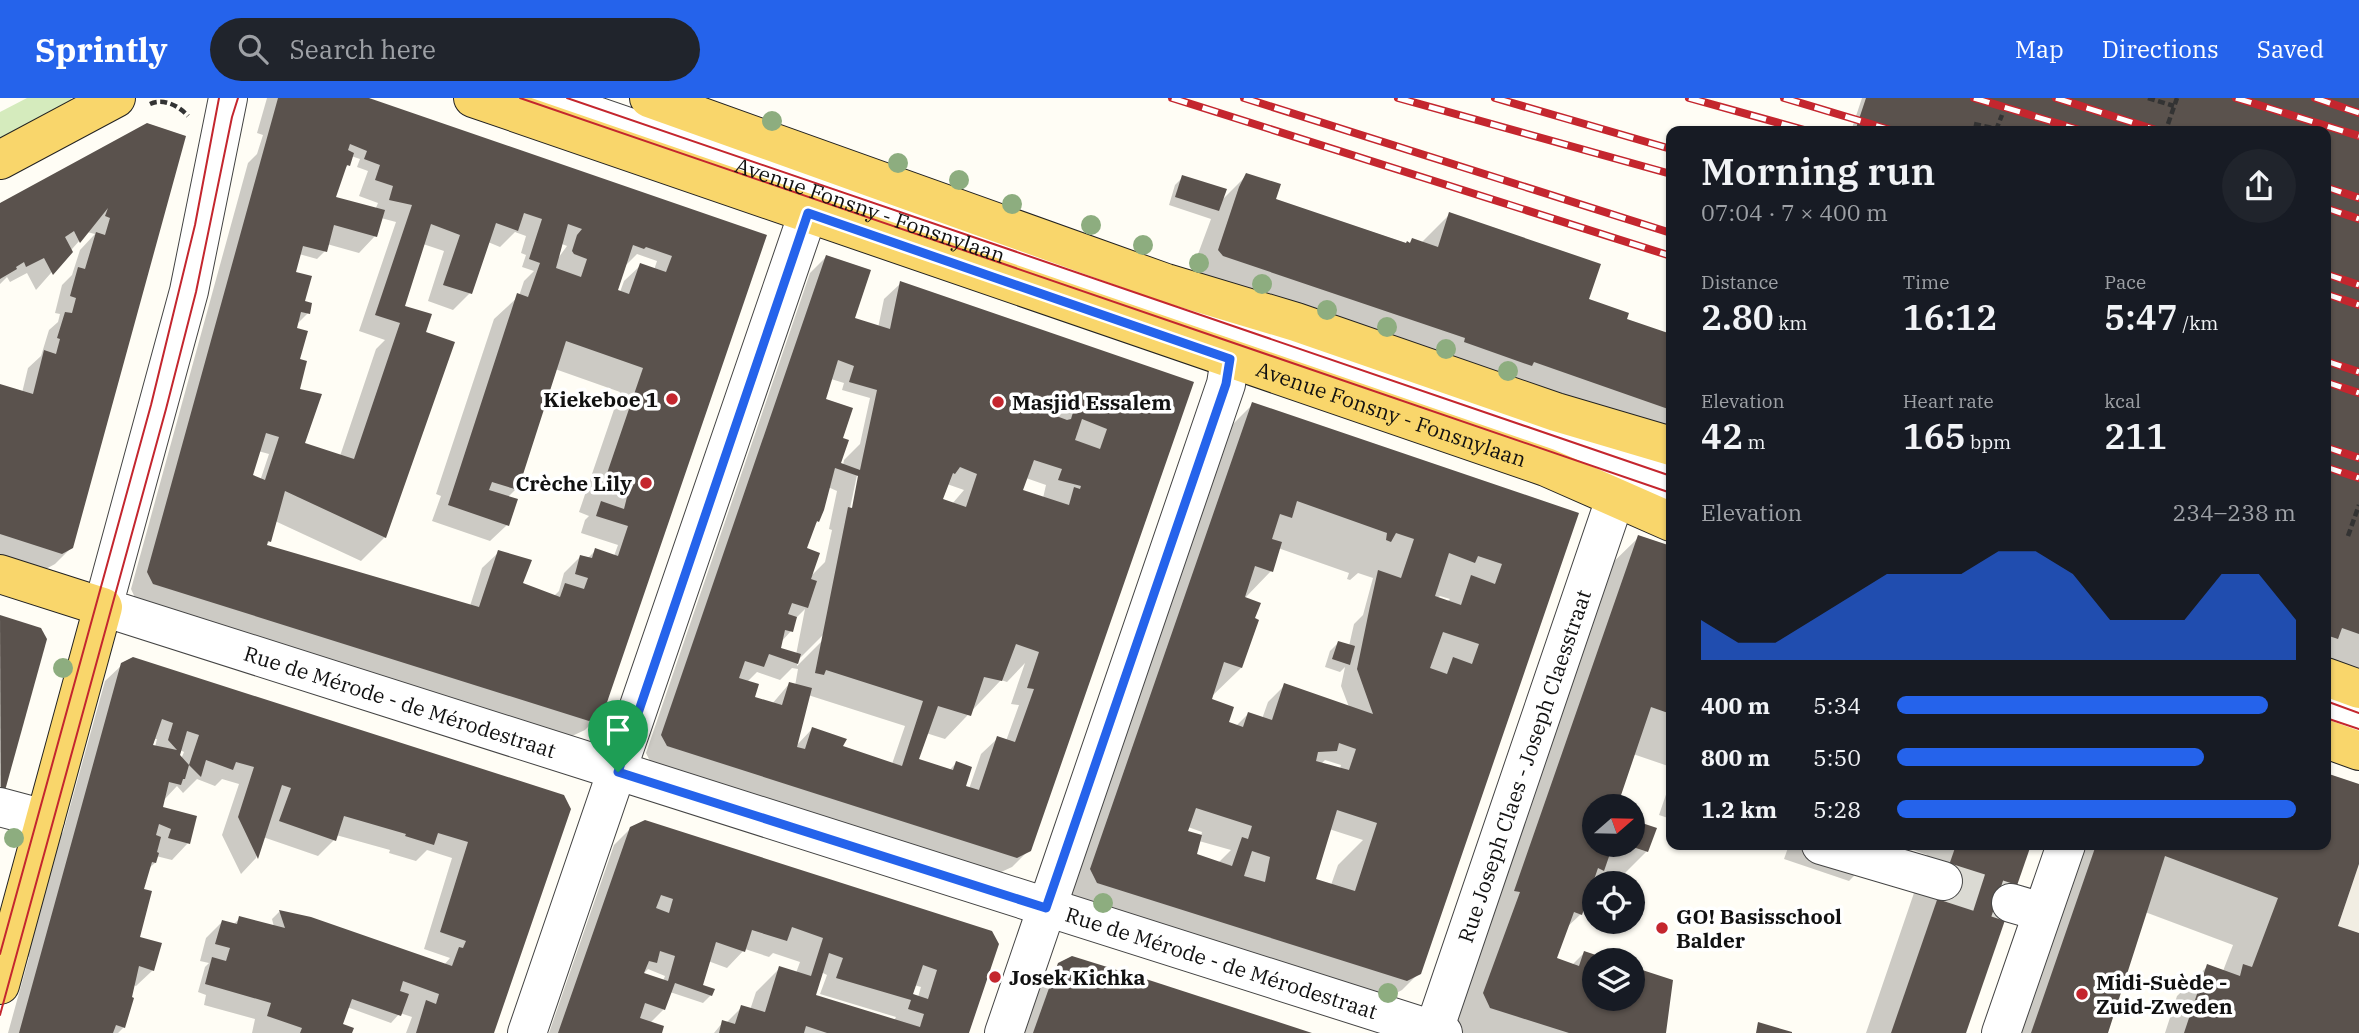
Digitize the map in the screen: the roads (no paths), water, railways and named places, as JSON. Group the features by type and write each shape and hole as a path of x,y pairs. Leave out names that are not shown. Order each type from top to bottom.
{"main road":[{"name":"Avenue Fonsny - Fonsnylaan","path":"473,98 1546,467 1666,520"},
{"name":"Avenue Fonsny - Fonsnylaan","path":"649,98 1166,283 1296,322 1556,412 1666,445"},
{"path":"0,160 129,103"},
{"name":"Rue de Mérode - de Mérodestraat","path":"0,574 103,607"},
{"path":"0,985 103,607"},
{"path":"2331,679 2359,689"},
{"path":"2331,741 2359,751"}],"street":[{"path":"103,607 189,290 228,98"},
{"name":"Avenue Fonsny - Fonsnylaan","path":"544,98 1666,483"},
{"path":"527,1033 808,213"},
{"path":"1004,1033 1226,384 1230,359 1216,336 1166,283"},
{"name":"Rue Joseph Claes - Joseph Claesstraat","path":"1437,1032 1615,499"},
{"name":"Rue de Mérode - de Mérodestraat","path":"103,607 1437,1032"},
{"path":"2331,712 2359,721"},
{"path":"0,807 45,819"},
{"path":"1838,850 1943,881"},
{"path":"2000,1033 2027,907 2063,850"}],"tunnel":[{"path":"1943,881 2011,903"}],"tram line":[{"path":"0,954 151,405 195,225 219,98"},
{"path":"0,1015 166,409 196,292 238,98"},
{"path":"520,98 1666,491"},
{"path":"567,98 1666,474"},
{"path":"2331,703 2359,713"},
{"path":"2331,720 2359,729"}],"railway":[{"path":"1172,98 1666,254"},
{"path":"1244,98 1666,231"},
{"path":"1398,98 1666,173"},
{"path":"1495,98 1666,148"},
{"path":"1689,98 1790,126"},
{"path":"1784,98 1877,126"},
{"path":"1974,98 2066,126"},
{"path":"2056,98 2143,126"},
{"path":"2236,98 2327,126"},
{"path":"2315,98 2359,113"},
{"path":"2331,127 2359,136"},
{"path":"2331,189 2359,198"},
{"path":"2331,210 2359,219"},
{"path":"2331,276 2359,285"},
{"path":"2331,296 2359,305"},
{"path":"2331,363 2359,372"},
{"path":"2331,384 2359,393"},
{"path":"2331,449 2359,458"},
{"path":"2331,469 2359,478"}],"place":[{"name":"Kiekeboe 1","path":"672,399"},
{"name":"Masjid Essalem","path":"998,402"},
{"name":"Crèche Lily","path":"646,483"},
{"name":"GO! Basisschool Balder","path":"1662,928"},
{"name":"Josek Kichka","path":"995,977"},
{"name":"Midi-Suède - Zuid-Zweden","path":"2082,994"}]}
